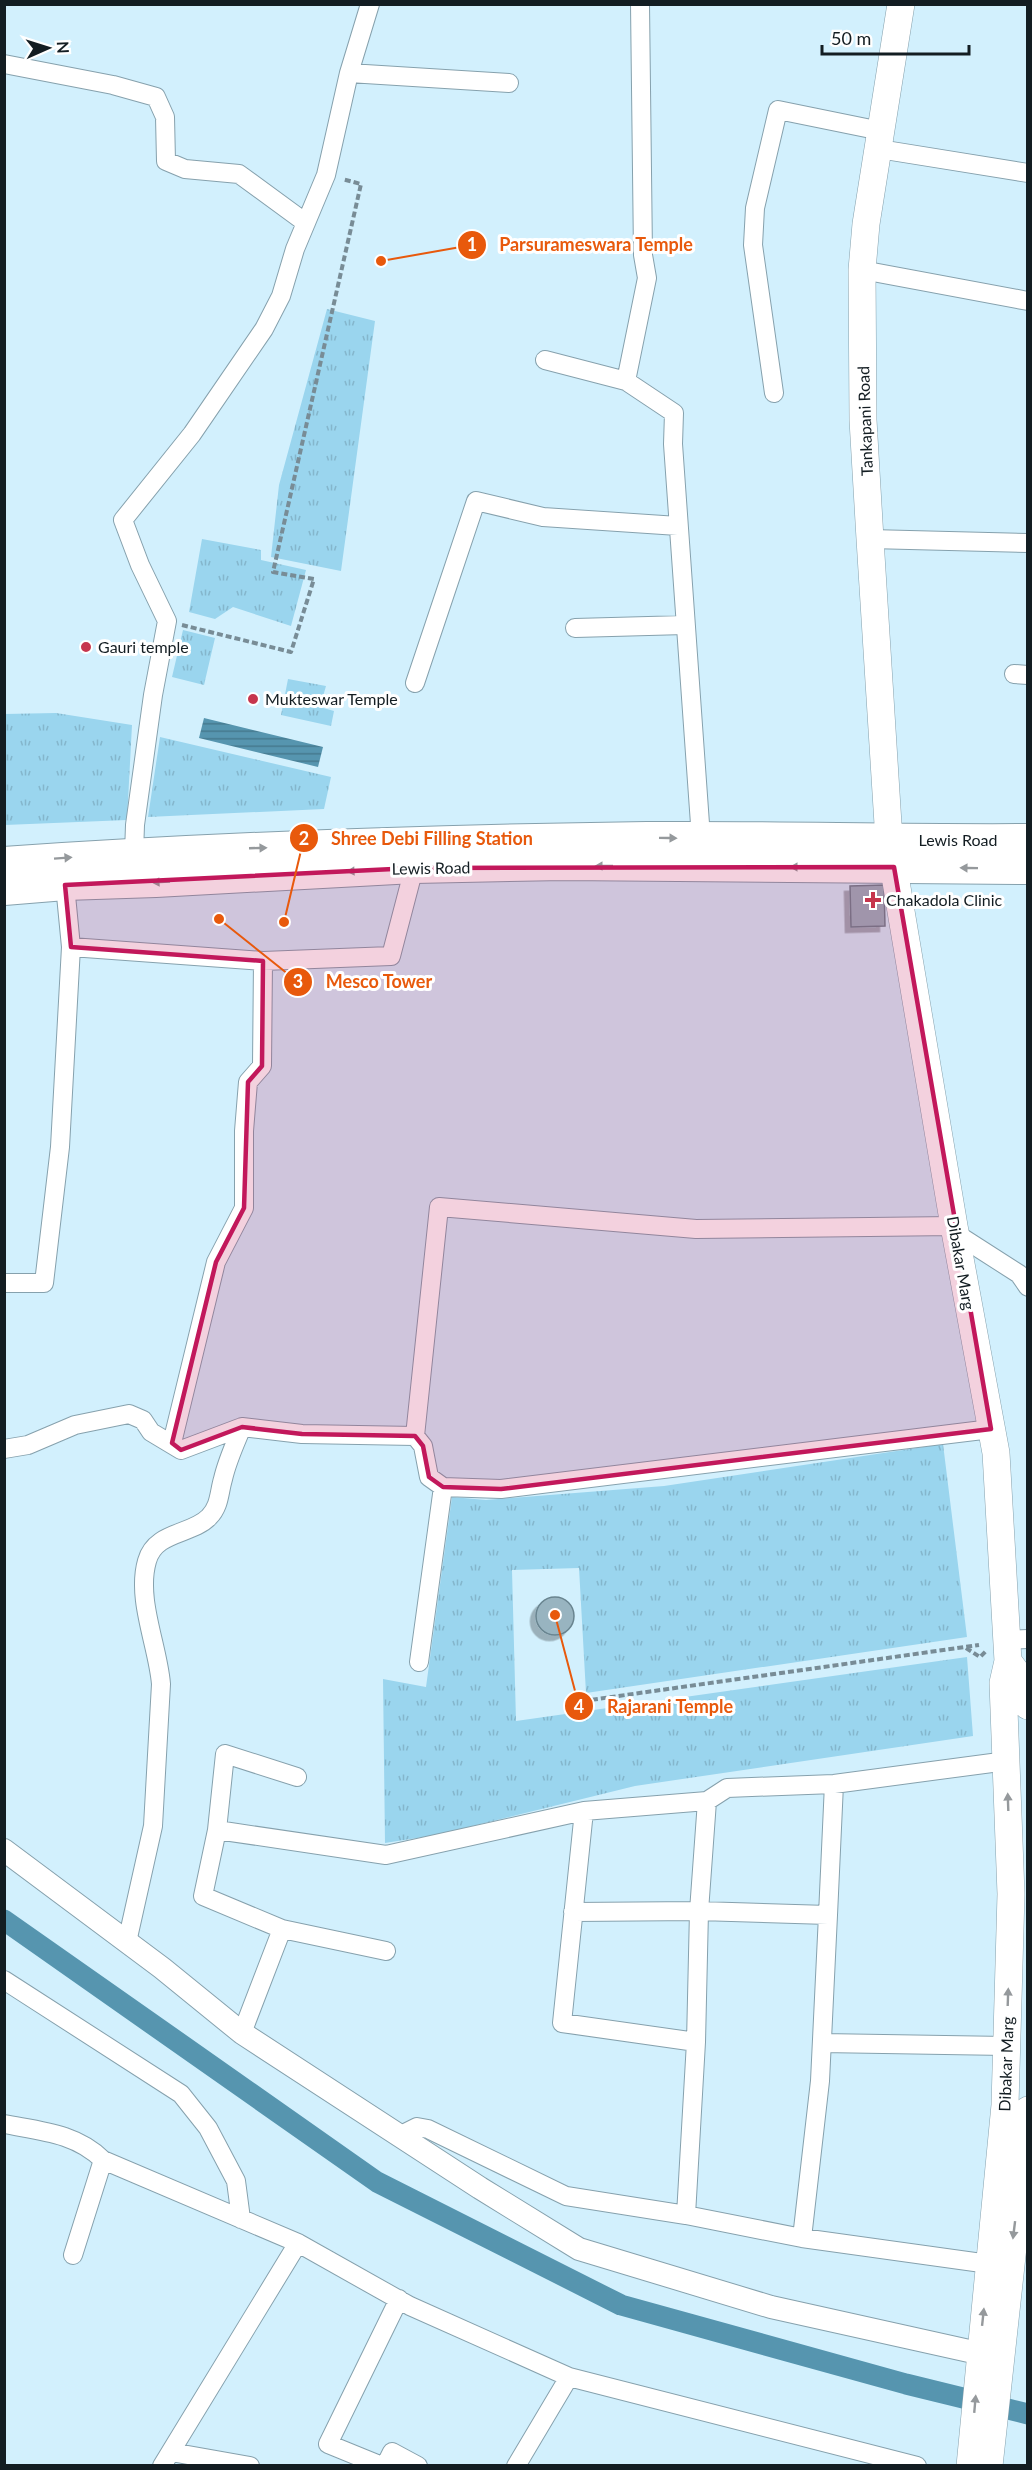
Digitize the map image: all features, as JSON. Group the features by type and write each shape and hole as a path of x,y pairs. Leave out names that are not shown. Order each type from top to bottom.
{"main road":[{"name":"Tankapani Road","path":"892,853 863,420 862,270 866,224 901,4"},
{"name":"Lewis Road","path":"4,862 134,853 420,842 701,838 854,853"},
{"name":"Lewis Road","path":"892,853 1028,839"},
{"name":"Lewis Road","path":"4,890 414,868 564,866 854,853"},
{"path":"854,853 892,853"},
{"name":"Lewis Road","path":"892,853 1028,869"},
{"name":"Dibakar Marg","path":"892,853 955,1230 996,1453 1008,1646 1003,1683 1011,1894 1005,2105 1009,2265"},
{"name":"Dibakar Marg","path":"1008,1646 1024,1684 1028,1706"},
{"name":"Dibakar Marg","path":"970,2466 982,2432 989,2366 1009,2265 1028,2110"},
{"name":"Dibakar Marg","path":"982,2432 989,2466"}],"street":[{"path":"134,853 135,825 153,696 167,621 140,565 123,520 192,434 264,329 281,296 295,249 326,175 349,73 370,4"},
{"path":"626,381 647,278 643,255 640,4"},
{"path":"4,64 113,85 156,97 165,117 166,161 185,169 239,174 306,223"},
{"path":"349,73 509,83"},
{"path":"774,393 753,245 755,208 778,110 880,140 1028,173"},
{"path":"862,270 1028,301"},
{"path":"545,360 626,381 674,413 673,444 678,526 701,838"},
{"path":"415,683 476,501 543,517 678,526"},
{"path":"870,539 1028,543"},
{"path":"575,628 686,625"},
{"path":"71,947 263,961 391,956 414,868"},
{"path":"4,1282 44,1283 60,1147 71,947 65,885"},
{"path":"172,1443 216,1262 244,1209 244,1131 248,1082 262,1066 263,961"},
{"path":"991,1429 501,1489 443,1486 429,1477 423,1446 415,1436 439,1207 696,1229 955,1230 1019,1274 1028,1287"},
{"path":"4,1449 28,1445 75,1425 129,1414 143,1420 151,1432 181,1450 242,1426 303,1434 415,1436"},
{"path":"127,1942 153,1826 160,1696 159,1664 149,1631 145,1580 147,1561 151,1552 167,1537 207,1520 214,1512 230,1456 242,1426"},
{"path":"419,1662 443,1486"},
{"path":"297,1777 225,1754 217,1830 203,1896 282,1929 387,1951"},
{"path":"217,1830 386,1855 584,1811 707,1801 727,1788 834,1784 1007,1761"},
{"path":"802,2238 822,2043 834,1784"},
{"path":"686,2215 696,2042 699,1911 707,1801"},
{"path":"584,1811 562,2023 696,2042"},
{"path":"4,1850 127,1942 242,2033 399,2136 579,2249 771,2307 989,2366"},
{"path":"573,1912 699,1911 828,1915"},
{"path":"242,2033 282,1929"},
{"path":"4,1980 181,2094 208,2128 236,2181 241,2219"},
{"path":"822,2043 1006,2046"},
{"path":"4,2124 69,2137 90,2148 102,2160 298,2243 399,2300 569,2377 917,2466"},
{"path":"399,2136 410,2129 421,2127 566,2196 686,2215 802,2238 1009,2265"},
{"path":"73,2255 102,2160"},
{"path":"250,2466 167,2459 298,2243"},
{"path":"399,2300 328,2444 383,2466 392,2452 418,2466"},
{"path":"516,2466 569,2377"}],"path":[{"path":"167,621 291,652 314,579 273,572 361,184 326,175"},
{"path":"583,1701 979,1645"},
{"path":"965,1647 980,1657 1008,1646"}],"highlighted area":[{"path":"894,867 991,1429 501,1489 443,1487 429,1477 423,1446 415,1436 302,1434 242,1427 181,1450 172,1443 216,1262 244,1208 248,1082 262,1066 263,961 71,947 65,885 414,868"}],"green space":[{"path":"327,309 375,321 341,571 271,557 279,485"},
{"path":"202,539 261,550 261,560 306,570 291,626 233,607 215,619 189,612"},
{"path":"183,630 215,638 204,685 172,677"},
{"path":"288,679 326,686 320,707 334,711 331,726 281,715"},
{"path":"56,713 132,725 127,820 5,825 4,714"},
{"path":"160,737 331,777 324,809 148,817"},
{"path":"943,1444 967,1637 586,1693 579,1568 512,1570 516,1721 967,1657 973,1736 635,1786 436,1835 385,1843 383,1679 426,1687 452,1497 486,1500 664,1486"}],"shaded area":[{"path":"204,718 323,747 318,767 199,738"}],"building":[{"path":"884,885 885,926 851,927 850,886"},
{"path":"555,1597 562,1598 568,1603 573,1609 573,1623 568,1629 562,1634 555,1635 548,1634 542,1629 537,1623 536,1616 537,1609 542,1603 548,1598"}],"waterway":[{"path":"4,1920 377,2182 621,2305 906,2384 1028,2414"}],"place":[{"name":"Parsurameswara Temple","path":"381,261"},
{"name":"Gauri temple","path":"86,647"},
{"name":"Mukteswar Temple","path":"253,699"},
{"name":"Chakadola Clinic","path":"873,900"},
{"name":"Mesco Tower","path":"219,919"},
{"name":"Shree Debi Filling Station","path":"284,922"},
{"name":"Rajarani Temple","path":"555,1615"}]}
